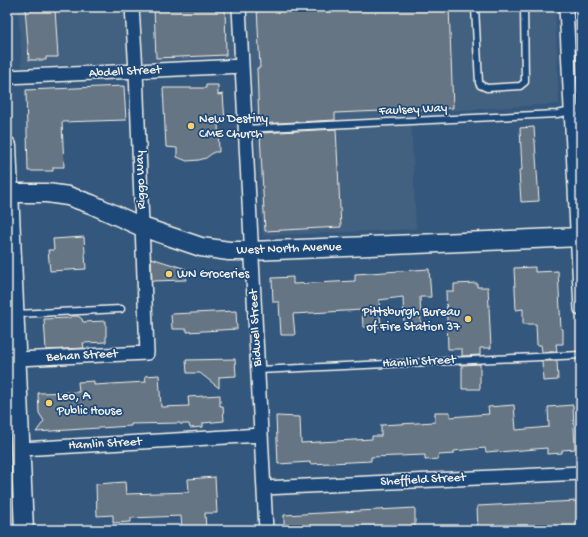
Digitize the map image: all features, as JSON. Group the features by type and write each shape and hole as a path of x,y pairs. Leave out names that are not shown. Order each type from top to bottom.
{"street":[{"name":"Riggo Way","path":"132,7 136,71 147,353"},
{"name":"Bidwell Street","path":"239,7 266,530"},
{"path":"566,7 576,110 581,309"},
{"name":"Abdell Street","path":"7,77 242,66"},
{"path":"7,146 10,286 15,314 17,359 12,379 21,449 24,530"},
{"name":"West North Avenue","path":"8,193 47,193 68,196 91,204 142,227 201,247 229,251 579,237"},
{"name":"Behan Street","path":"17,359 147,353"},
{"name":"Hamlin Street","path":"21,449 261,435"},
{"name":"Sheffield Street","path":"264,488 581,473"}],"lane":[{"path":"475,7 479,82 480,85 488,88 520,86 525,82 524,7"},
{"name":"Faulsey Way","path":"246,129 557,114 576,110"},
{"path":"15,314 121,309"},
{"name":"Hamlin Street","path":"258,370 581,355"}],"shaded area":[{"path":"18,7 555,7 559,104 411,113 416,229 263,236 250,56 22,67"},
{"path":"7,193 24,530 7,530"}],"green space":[{"path":"577,13 581,13 581,83"}],"building":[{"path":"25,7 44,7 44,9 55,9 58,57 46,57 46,60 29,60"},
{"path":"154,7 225,7 226,55 156,58"},
{"path":"257,7 449,7 453,108 335,113 335,120 259,124 257,68 260,68"},
{"name":"New Destiny CME Church","path":"206,85 218,85 218,95 223,94 225,122 218,122 219,152 214,152 206,158 199,160 187,161 177,157 177,148 166,147 163,88 206,88"},
{"path":"124,86 126,120 62,122 64,167 53,167 53,171 28,171 26,90"},
{"path":"534,127 539,201 521,202 519,170 522,170 520,128"},
{"path":"336,129 341,227 265,231 260,133"},
{"path":"84,237 86,269 50,271 48,250 54,250 53,239"},
{"name":"WN Groceries","path":"151,258 186,269 186,280 152,281"},
{"path":"535,267 535,272 558,271 563,344 556,344 557,352 542,352 541,345 537,345 536,324 523,324 523,309 516,310 514,268"},
{"path":"429,269 431,297 420,297 421,325 404,326 403,297 379,300 381,327 363,327 362,310 293,314 295,335 281,335 279,302 273,302 272,278 293,277 293,284 355,281 355,274"},
{"name":"Pittsburgh Bureau of Fire Station 37","path":"477,283 477,287 488,287 491,348 480,348 480,355 462,356 462,349 448,349 446,291 454,291 454,284"},
{"path":"236,311 237,329 187,332 187,329 172,329 171,314"},
{"path":"72,316 78,316 83,322 106,321 106,342 83,343 84,348 46,350 44,319 69,318"},
{"path":"235,359 236,376 219,377 219,388 200,373 187,373 186,360"},
{"path":"542,361 557,361 558,380 543,381"},
{"path":"480,364 480,389 462,389 462,365"},
{"path":"159,375 161,407 189,406 188,397 220,395 220,406 223,406 224,421 203,423 203,427 190,428 189,424 180,423 131,424 131,426 36,432 44,421 39,413 38,393 79,392 78,382 94,381 94,385 146,382 145,376"},
{"path":"514,405 516,430 549,427 548,407 573,405 575,449 562,450 562,453 547,454 547,448 486,452 485,448 454,451 454,454 438,455 438,459 425,460 425,455 371,457 371,461 278,464 276,416 300,417 301,443 372,439 372,436 381,436 381,425 435,422 435,412 450,412 450,417 489,414 488,407"},
{"path":"215,477 217,513 205,513 206,530 182,530 181,516 131,518 131,522 113,523 113,515 97,516 96,484 125,482 126,494 189,492 188,479"},
{"path":"577,501 579,530 478,530 477,506"},
{"path":"415,508 415,530 284,530 284,515"}],"place":[{"name":"New Destiny CME Church","path":"191,126"},
{"name":"WN Groceries","path":"169,274"},
{"name":"Pittsburgh Bureau of Fire Station 37","path":"468,319"},
{"name":"Leo, A Public House","path":"49,403"}]}
